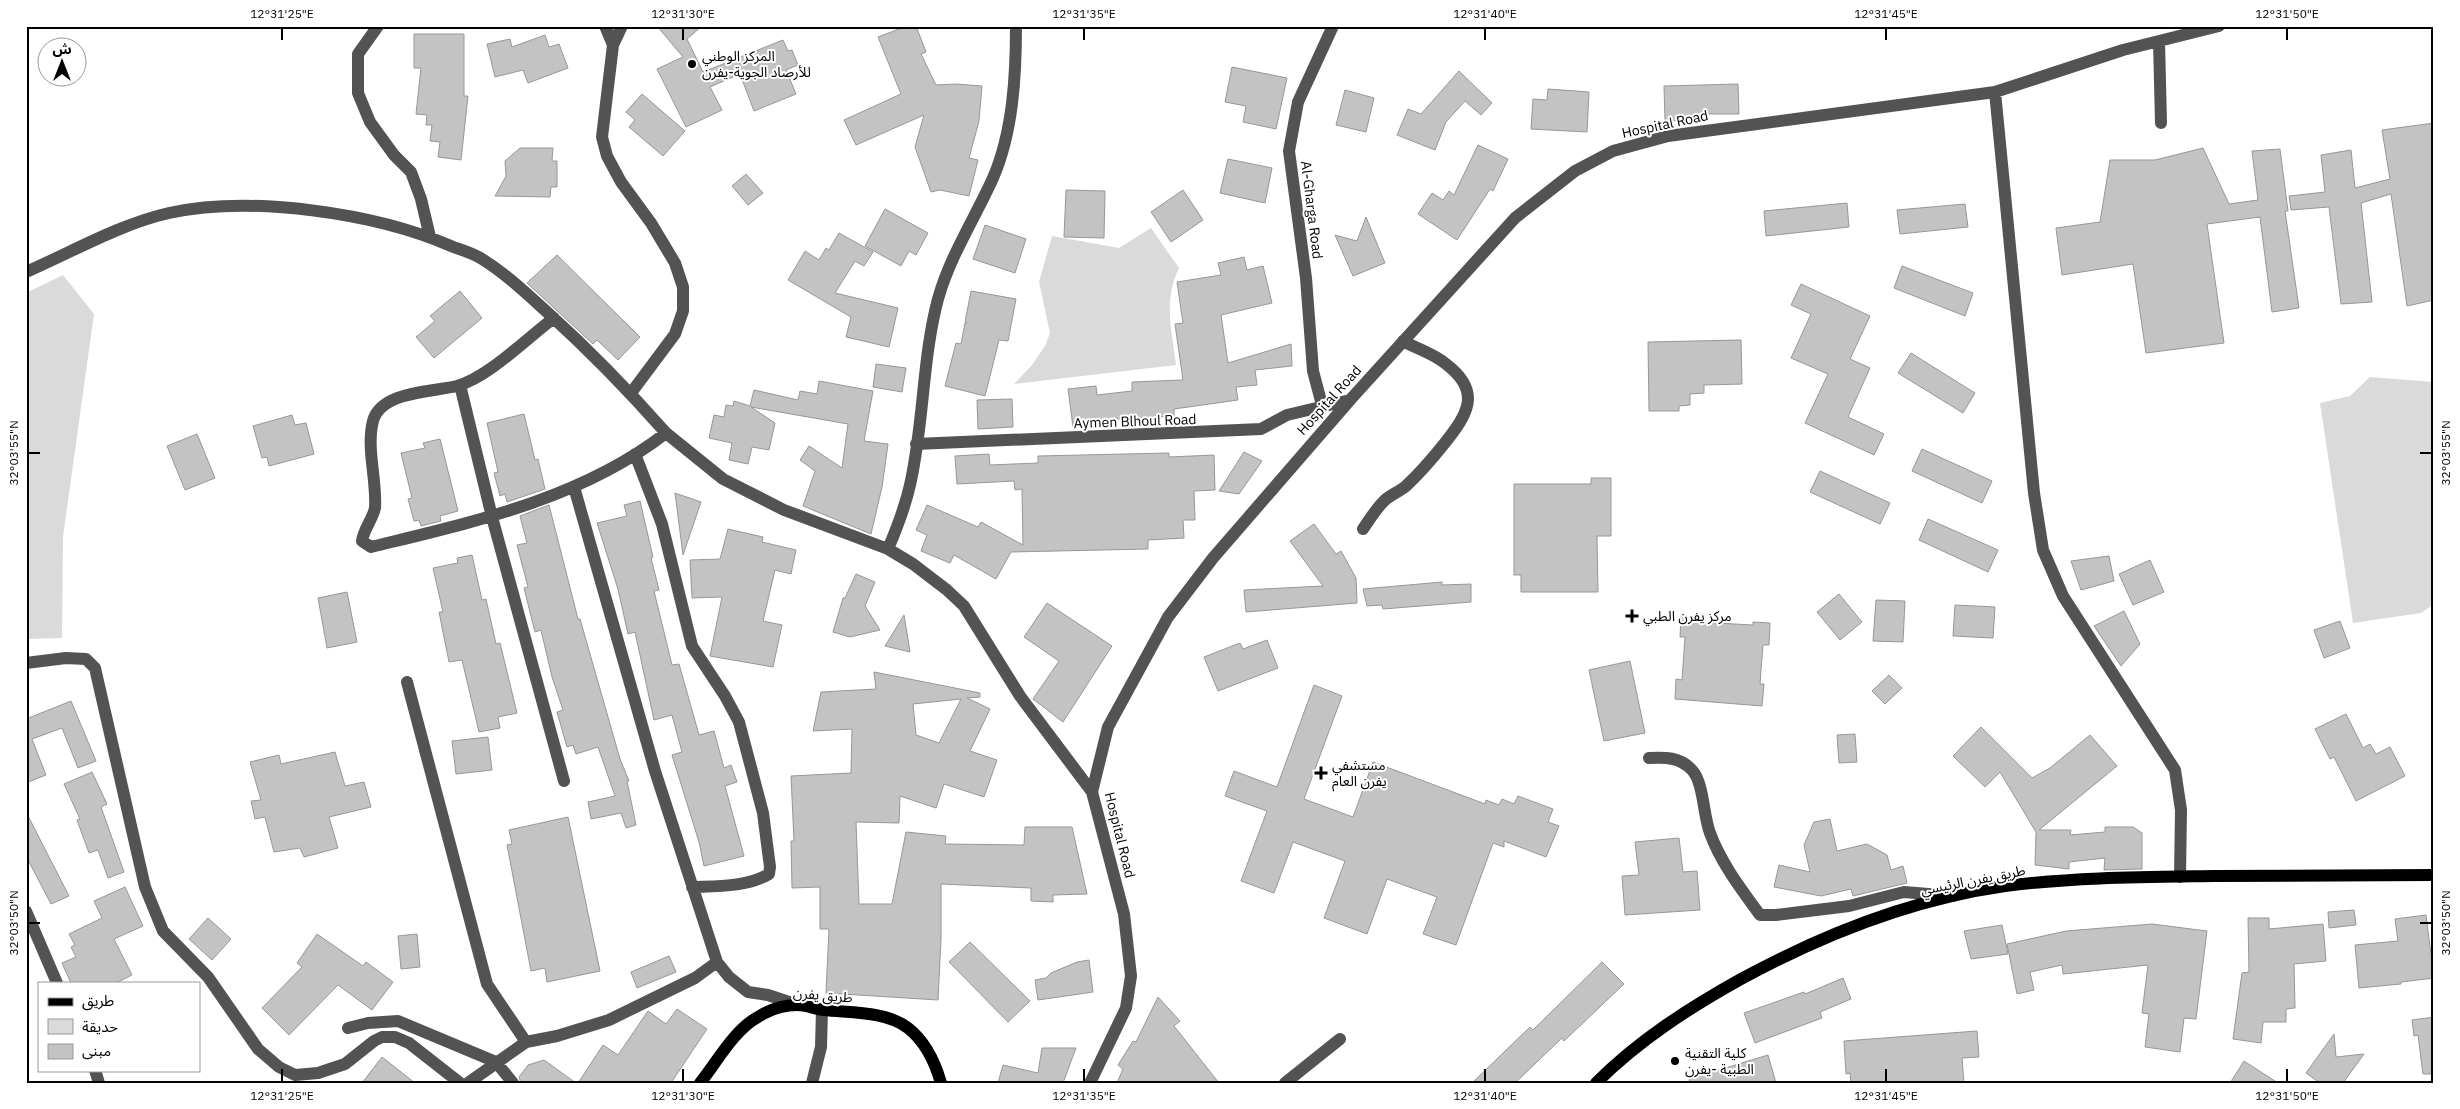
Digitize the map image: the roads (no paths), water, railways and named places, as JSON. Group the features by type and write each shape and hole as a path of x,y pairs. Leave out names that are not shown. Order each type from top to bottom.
{"main road":[{"name":"طريق يفرن الرئيسي","path":"1596,1083 1656,1032 1708,998 1758,970 1856,926 1956,896 2005,886 2091,878 2434,875"},
{"name":"طريق يفرن","path":"700,1083 739,1034 756,1017 778,1008 798,1005 822,1010 878,1016 908,1028 925,1046 936,1065 941,1083"}],"street":[{"path":"378,26 358,54 358,93 370,122 394,155 411,172 421,199 430,236"},
{"path":"605,26 613,45"},
{"path":"622,26 613,45 602,137 607,156 621,182 651,223 675,263 683,287 683,312 675,334 631,394"},
{"path":"888,550 902,516 911,484 938,298 961,240 993,178 1006,142 1016,58 1016,26"},
{"name":"Al-Gharga Road","path":"1322,405 1314,371 1306,278 1289,151 1298,102 1333,26"},
{"name":"Hospital Road","path":"1090,1083 1126,1008 1131,976 1124,914 1092,792 1108,727 1168,617 1261,500 1515,218 1575,171 1613,151 1668,136 1995,92 2123,50 2220,26"},
{"path":"2158,41 2161,123"},
{"path":"1995,92 2033,484 2043,550 2063,596 2175,770 2181,810 2180,877"},
{"path":"26,272 122,228 169,213 216,208 283,207 364,218 430,236 481,258 519,287 554,318 631,394 666,433 723,479 784,510 888,550 913,564 964,606 1020,696 1092,792"},
{"path":"554,318 495,366 460,385 403,396 388,402 379,409 373,420 372,438 375,508 373,518 364,529 362,541 371,547 492,517 574,487 635,454 666,433"},
{"path":"1363,529 1386,500 1424,470 1464,418 1468,403 1466,389 1450,367 1430,353 1423,352 1403,341"},
{"path":"460,385 492,517 564,781"},
{"name":"Aymen Blhoul Road","path":"916,444 1262,429 1288,414 1350,400"},
{"path":"635,454 662,524 692,646 725,696 739,722 763,813 770,867 769,874 752,881 727,886 692,888"},
{"path":"574,487 641,726 717,962 729,977 748,992 768,995 798,1005"},
{"path":"26,663 66,658 86,659 95,668 145,887 163,930 208,977 258,1049 279,1066 295,1075 318,1073 345,1064 382,1037 395,1037 410,1044 460,1083"},
{"path":"407,682 487,984 526,1042"},
{"path":"1649,758 1668,757 1680,761 1691,768 1697,776 1709,832 1731,874 1760,915 1776,915 1841,907 1904,892 1956,896"},
{"path":"26,911 57,982"},
{"path":"468,1083 526,1042 557,1036 609,1020 695,978 717,962"},
{"path":"812,1083 822,1047 822,1010"},
{"path":"348,1028 368,1023 398,1021 496,1062 513,1083"},
{"path":"1285,1083 1340,1039"}],"place":[{"name":"المركز الوطني للأرصاد الجوية-يفرن","path":"692,64"},
{"name":"مركز يفرن الطبي","path":"1632,616"},
{"name":"مستشفي يفرن العام","path":"1321,773"},
{"name":"كلية التقنية الطبية -يفرن","path":"1675,1061"}]}
